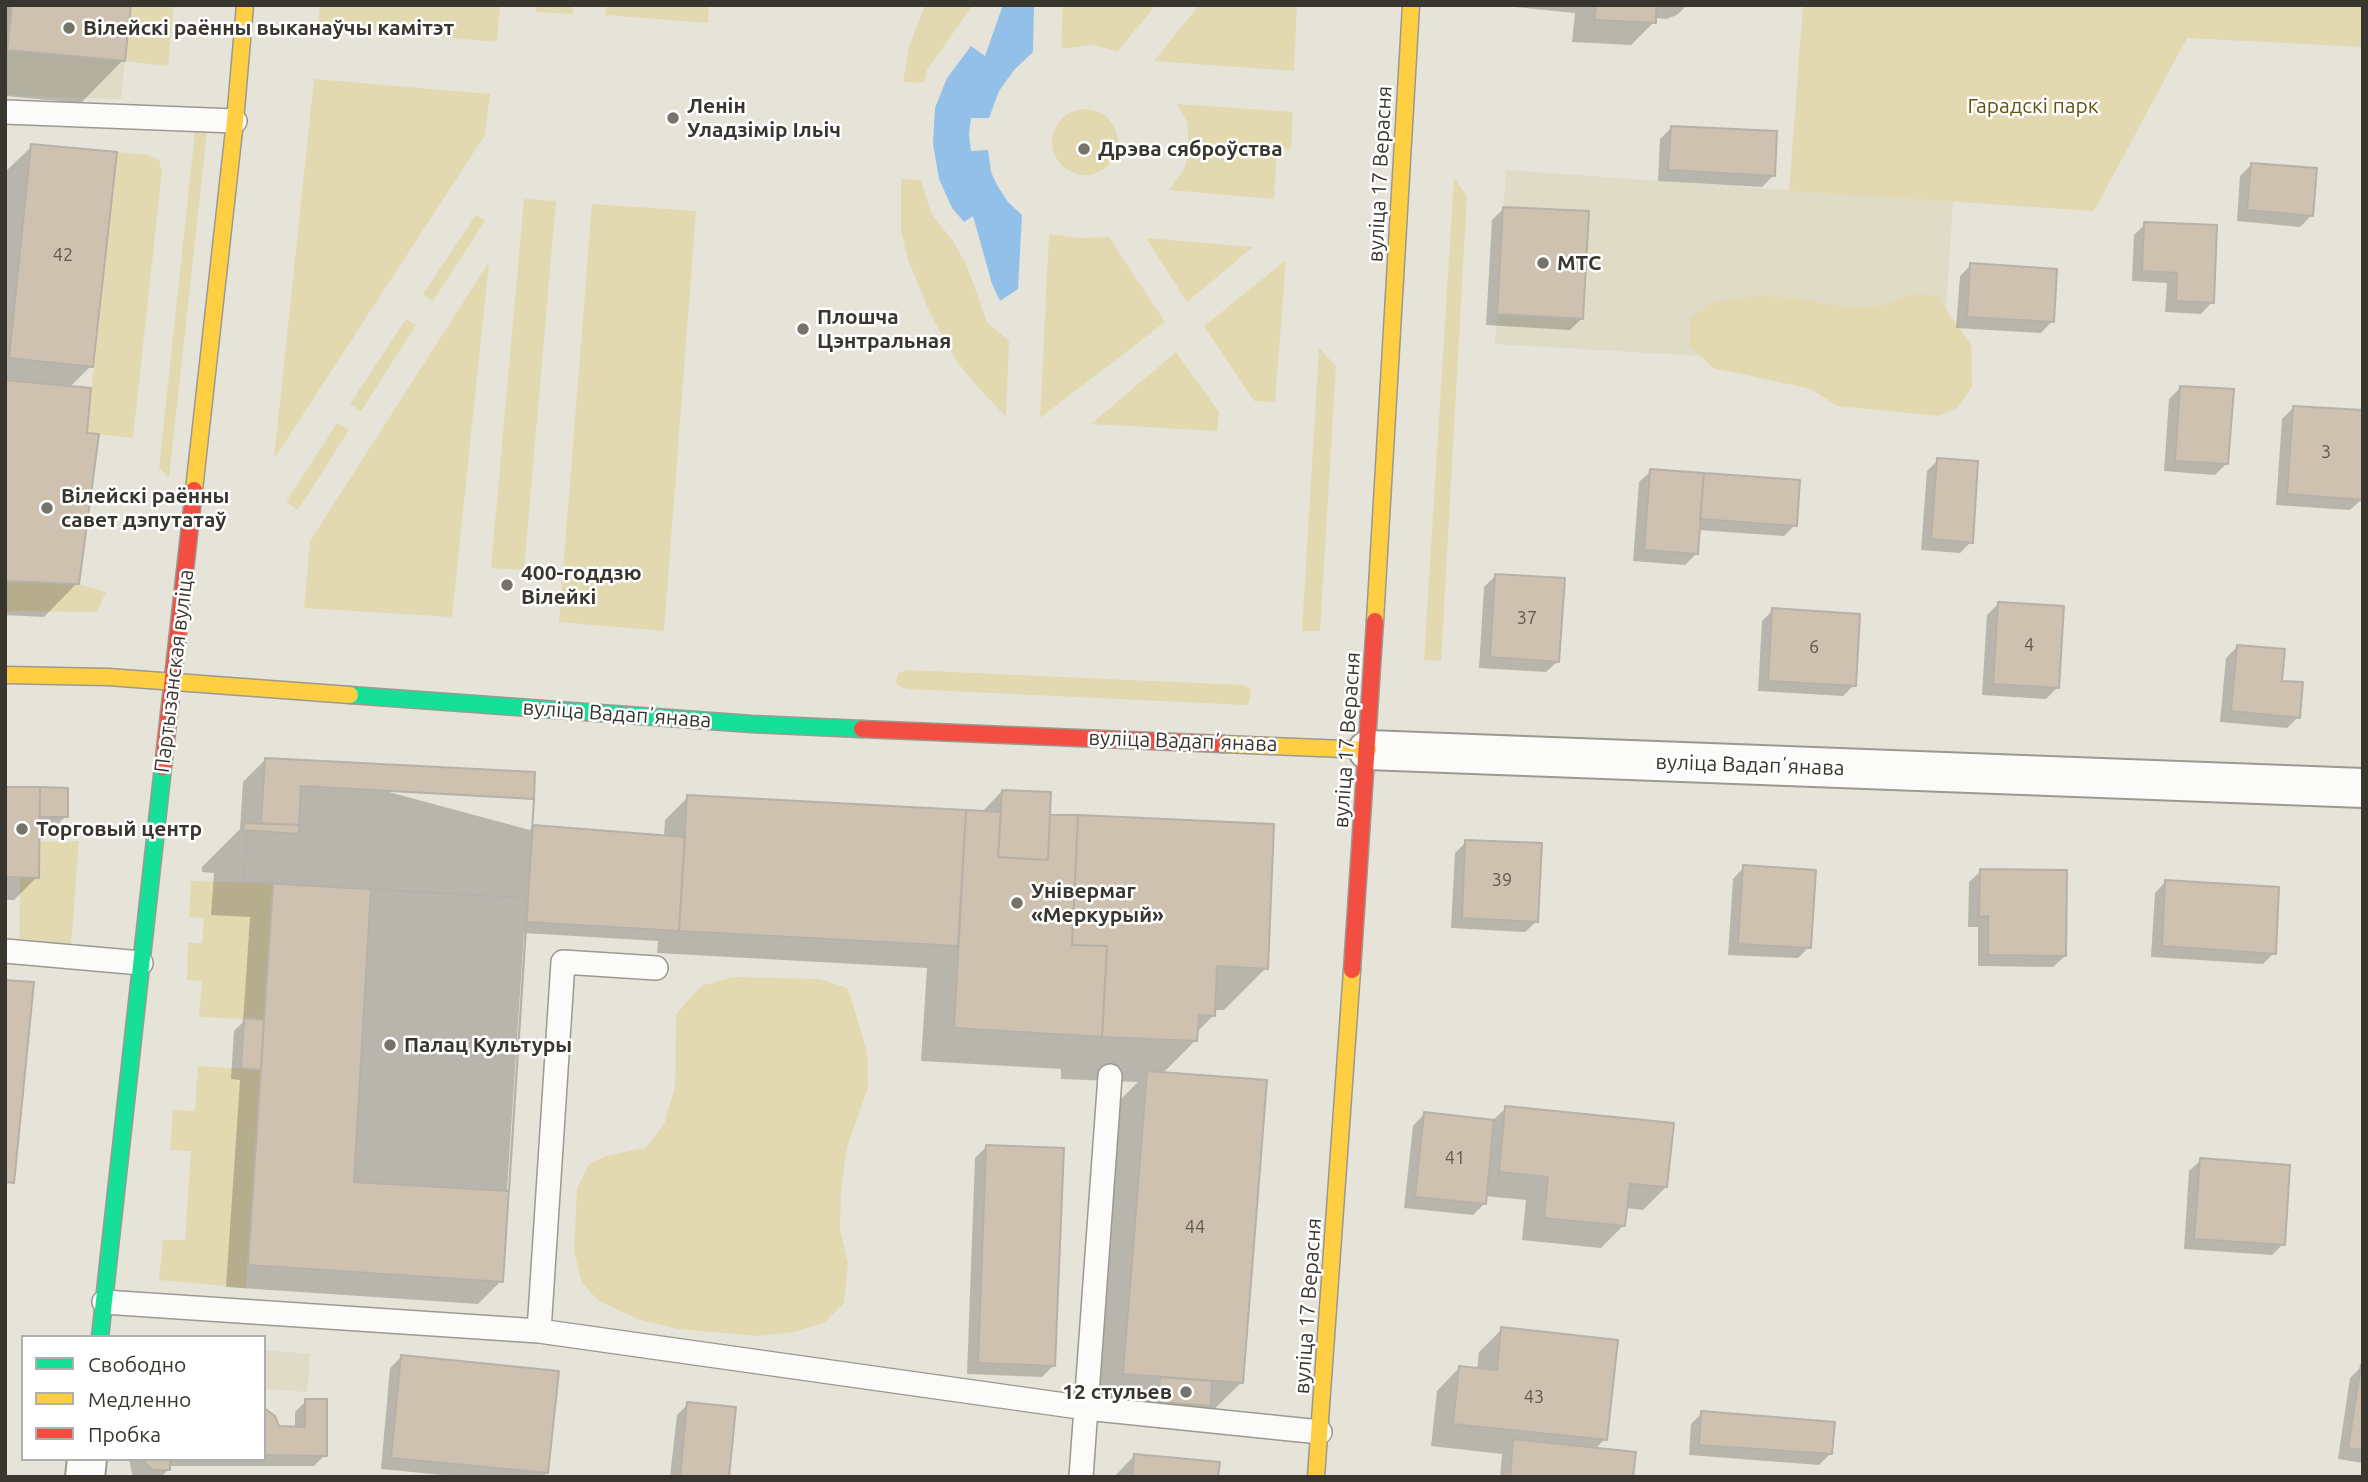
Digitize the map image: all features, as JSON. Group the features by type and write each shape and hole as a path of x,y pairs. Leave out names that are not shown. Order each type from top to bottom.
{"street":[{"name":"Партызанская вуліца","path":"100,1335 235,121 245,5"},
{"name":"вуліца 17 Верасня","path":"1316,1477 1368,750 1411,5"},
{"name":"вуліца Вадапʼянава","path":"5,675 108,677 752,724 2363,788"}],"lane":[{"path":"5,112 235,121"},
{"path":"5,951 141,963"},
{"path":"539,1331 563,962 656,968"},
{"path":"1081,1477 1110,1076"},
{"path":"104,1302 539,1331 1086,1408 1320,1432"}],"shaded area":[{"path":"5,5 131,5 121,99 5,95"},
{"path":"1506,170 1953,202 1942,370 1495,344"},
{"path":"266,1350 310,1354 307,1392 266,1389"}],"green space":[{"path":"131,5 174,5 168,66 125,61"},
{"path":"320,5 500,5 497,42 318,26"},
{"path":"536,5 573,5 573,14 536,12"},
{"path":"606,5 709,5 708,23 605,15"},
{"path":"925,5 973,5 927,70 924,83 903,82 909,47"},
{"path":"1063,5 1156,5 1118,51 1092,45 1061,49"},
{"path":"1199,5 1297,5 1294,71 1154,61"},
{"name":"Гарадскі парк","path":"1803,5 2363,5 2363,47 2187,38 2094,211 1789,191"},
{"path":"314,79 490,94 485,135 274,459"},
{"path":"1177,104 1293,112 1291,149 1277,148 1274,199 1169,190 1184,170 1189,148 1187,122"},
{"path":"1085,109 1098,112 1108,119 1115,129 1118,142 1115,155 1108,165 1098,172 1085,175 1072,172 1062,165 1055,155 1052,142 1055,129 1062,119 1072,112"},
{"path":"195,131 207,132 169,478 159,468"},
{"path":"117,152 149,155 159,160 162,171 133,438 87,433"},
{"path":"1454,178 1467,196 1441,661 1424,660"},
{"path":"901,179 921,180 931,213 953,241 967,266 987,322 1009,341 1006,417 955,359 930,313 908,260 901,231"},
{"path":"524,199 556,201 524,570 491,568"},
{"path":"592,204 696,211 664,631 559,622"},
{"path":"476,215 485,221 433,301 423,294"},
{"path":"1049,234 1079,238 1109,237 1165,322 1040,418"},
{"path":"1146,238 1253,247 1187,302"},
{"path":"1286,260 1275,402 1254,401 1204,326"},
{"path":"489,262 452,617 304,608 310,541"},
{"path":"1912,293 1937,296 1971,345 1972,387 1957,408 1938,416 1837,406 1811,389 1713,368 1690,346 1690,319 1710,303 1758,296 1794,298 1851,308 1886,305"},
{"path":"406,319 416,325 361,411 350,404"},
{"path":"1319,348 1336,366 1320,631 1302,631"},
{"path":"1176,352 1219,412 1217,431 1091,424"},
{"path":"337,423 349,430 298,510 286,502"},
{"path":"5,581 79,584 106,592 97,612 5,611"},
{"path":"906,670 1244,685 1251,690 1251,696 1248,704 1244,705 907,689 896,682 898,673"},
{"path":"79,841 70,957 19,952 20,877 39,878 39,842"},
{"path":"191,881 273,883 264,1020 199,1017 202,981 187,980 188,943 202,943 204,918 189,917"},
{"path":"733,977 819,979 848,988 867,1052 868,1088 847,1147 841,1191 840,1228 848,1264 844,1303 825,1322 794,1332 758,1336 678,1329 638,1319 599,1301 582,1283 574,1251 577,1189 589,1164 606,1156 645,1148 664,1125 675,1087 676,1014 701,986"},
{"path":"198,1066 261,1070 246,1288 159,1280 163,1240 185,1240 191,1151 170,1150 173,1110 195,1111"}],"water":[{"path":"1003,5 1034,5 1033,52 1014,70 999,91 989,118 971,118 969,134 971,151 988,150 991,172 997,185 1008,202 1022,215 1018,289 1000,301 992,284 973,216 964,222 952,208 939,179 933,144 935,108 947,78 971,46 985,56"}],"building":[{"name":"Вілейскі раённы выканаўчы камітэт","path":"12,5 131,5 125,61 7,50"},
{"path":"1596,5 1656,5 1656,23 1594,20"},
{"path":"1671,126 1777,131 1775,176 1668,170"},
{"path":"31,144 117,152 93,367 9,358"},
{"path":"2251,163 2317,168 2313,216 2247,210"},
{"name":"МТС","path":"1503,207 1589,211 1583,319 1497,314"},
{"path":"2144,222 2217,225 2214,303 2176,301 2177,273 2142,271"},
{"path":"1970,263 2057,269 2054,322 1967,317"},
{"name":"Вілейскі раённы савет дэпутатаў","path":"5,380 91,388 87,433 99,434 79,584 5,581"},
{"path":"2180,386 2234,389 2228,464 2175,461"},
{"path":"2293,406 2363,410 2363,500 2287,494"},
{"path":"1937,458 1978,461 1973,543 1931,539"},
{"path":"1650,469 1704,473 1698,554 1644,550"},
{"path":"1704,473 1800,480 1797,526 1700,519"},
{"path":"1495,574 1565,578 1559,662 1490,657"},
{"path":"1998,602 2064,606 2059,688 1993,684"},
{"path":"1772,608 1860,614 1856,686 1768,681"},
{"path":"2237,645 2285,649 2282,681 2303,682 2300,718 2231,711"},
{"path":"265,758 535,772 534,799 301,786 299,825 261,823"},
{"name":"Палац Культуры","path":"301,786 534,799 503,1282 248,1265 273,883 244,882 247,831 299,834"},
{"path":"301,786 534,799 528,898 244,882 247,831 299,834"},
{"name":"Торговый центр","path":"5,787 40,787 39,878 5,877"},
{"path":"40,787 68,788 68,817 40,817"},
{"path":"1002,790 1051,792 1048,860 998,857"},
{"path":"687,795 966,810 958,946 679,931"},
{"name":"Універмаг «Меркурый»","path":"966,810 1001,812 998,857 1048,860 1050,815 1078,815 1072,945 1107,946 1102,1037 954,1028"},
{"path":"1078,815 1274,824 1268,969 1217,966 1215,1016 1199,1015 1197,1041 1102,1037 1107,946 1072,945"},
{"path":"244,823 299,825 299,834 243,830"},
{"path":"533,825 685,837 679,931 526,922"},
{"path":"1465,840 1542,843 1538,922 1462,918"},
{"path":"1743,865 1816,870 1811,948 1738,944"},
{"path":"1980,869 2067,870 2066,956 1988,955 1988,916 1979,917"},
{"path":"2165,880 2279,887 2276,954 2162,946"},
{"path":"371,889 528,898 509,1191 354,1182"},
{"path":"5,980 34,982 14,1183 5,1182"},
{"path":"244,1018 264,1020 261,1070 241,1068"},
{"path":"1147,1071 1267,1080 1243,1383 1123,1374"},
{"path":"1505,1106 1674,1123 1667,1187 1630,1184 1625,1226 1544,1218 1548,1177 1499,1172"},
{"path":"1424,1112 1494,1120 1486,1204 1415,1197"},
{"path":"986,1145 1064,1148 1055,1366 978,1363"},
{"path":"2200,1158 2290,1165 2285,1245 2194,1239"},
{"path":"1501,1327 1618,1340 1607,1440 1453,1424 1459,1366 1497,1370"},
{"path":"401,1355 559,1371 548,1473 391,1458"},
{"path":"2363,1365 2363,1450 2348,1448"},
{"name":"12 стульев","path":"1160,1377 1212,1381 1211,1406 1159,1402"},
{"path":"305,1399 327,1399 327,1456 266,1455 266,1409 275,1416 279,1426 305,1427"},
{"path":"687,1402 736,1407 729,1477 680,1477"},
{"path":"1701,1411 1835,1422 1832,1454 1699,1445"},
{"path":"1513,1439 1636,1452 1633,1477 1510,1477"},
{"path":"1134,1454 1220,1462 1218,1477 1132,1477"},
{"path":"144,1461 170,1461 170,1470 152,1470"}],"traffic: fast":[{"path":"350,695 752,724 862,729"},
{"path":"100,1335 163,767"}],"traffic: slow":[{"path":"194,490 235,121 245,5"},
{"path":"1375,621 1411,5"},
{"path":"5,675 108,677 350,695"},
{"path":"1223,744 1368,750"},
{"path":"1316,1477 1352,970"}],"traffic: jam":[{"path":"163,767 194,490"},
{"path":"1352,970 1375,621"},
{"path":"862,729 1223,744"}],"place":[{"name":"Вілейскі раённы выканаўчы камітэт","path":"69,28"},
{"name":"Ленін Уладзімір Ільіч","path":"673,118"},
{"name":"Дрэва сяброўства","path":"1084,149"},
{"name":"МТС","path":"1543,263"},
{"name":"Плошча Цэнтральная","path":"803,329"},
{"name":"Вілейскі раённы савет дэпутатаў","path":"47,508"},
{"name":"400-годдзю Вілейкі","path":"507,585"},
{"name":"Торговый центр","path":"22,829"},
{"name":"Універмаг «Меркурый»","path":"1017,903"},
{"name":"Палац Культуры","path":"390,1045"},
{"name":"12 стульев","path":"1186,1392"}]}
